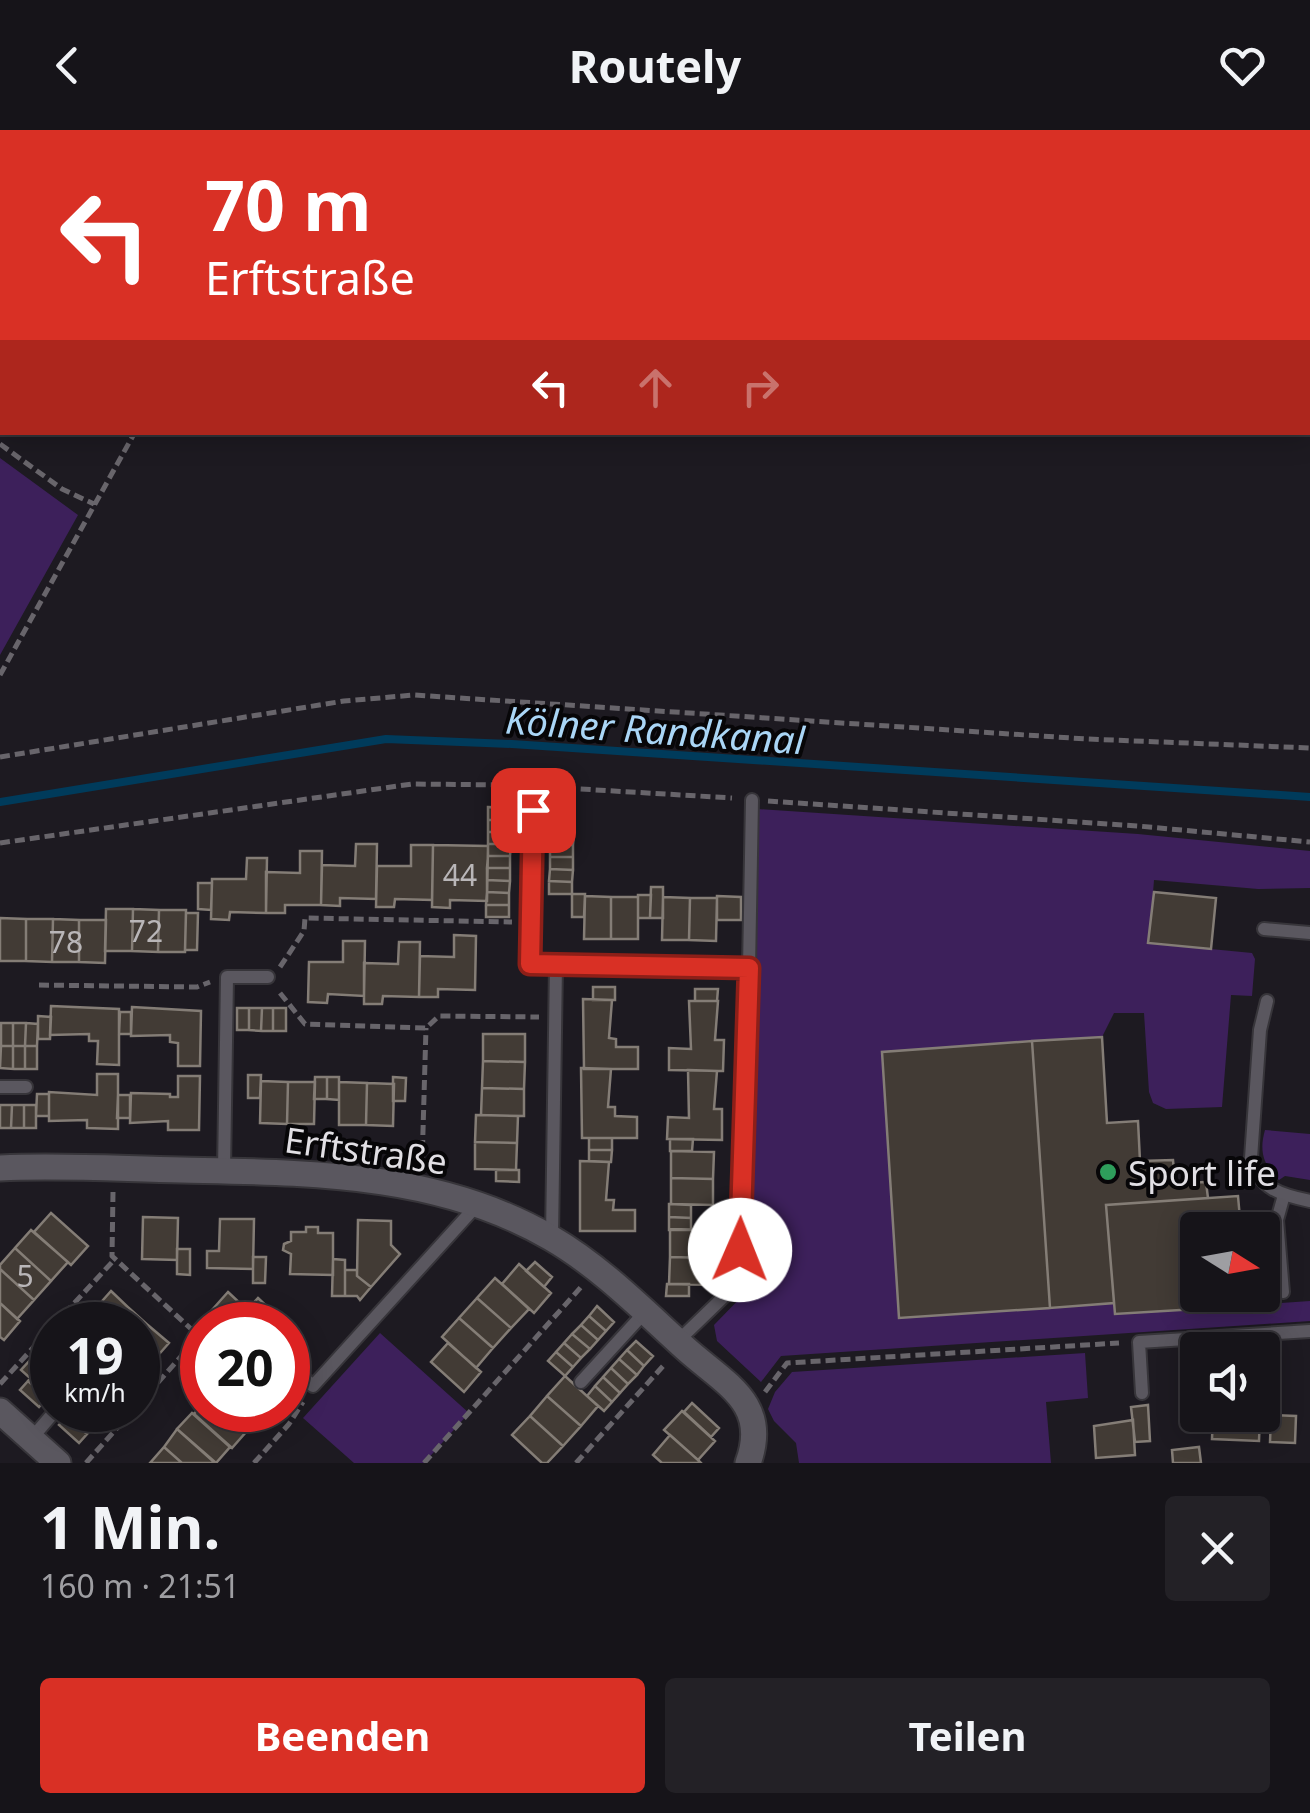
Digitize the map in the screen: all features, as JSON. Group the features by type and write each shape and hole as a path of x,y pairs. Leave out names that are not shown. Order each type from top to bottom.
{"street":[{"name":"Erftstraße","path":"0,1168 356,1177 421,1188 478,1204 552,1238 596,1270 751,1410"},
{"path":"748,1463 756,1424 751,1410"},
{"path":"0,1411 39,1453"}],"lane":[{"path":"680,1343 739,1282 752,800"},
{"path":"533,810 530,964 749,968"},
{"path":"1264,929 1310,934"},
{"path":"552,1238 556,964"},
{"path":"224,1171 227,976 268,977"},
{"path":"1268,1000 1260,1030 1251,1158 1260,1180 1284,1196 1310,1201"},
{"path":"0,1087 26,1087"},
{"path":"1282,1292 1277,1220 1284,1196"},
{"path":"310,1383 313,1386 478,1204"},
{"path":"581,1382 645,1312"},
{"path":"1142,1393 1140,1342 1310,1331"}],"path":[{"path":"0,675 133,435"},
{"path":"0,444 62,489 94,504"},
{"path":"0,756 344,701 446,694 746,719 1087,740 1310,748"},
{"path":"0,843 412,784 752,800 1098,823 1310,842"},
{"path":"426,1028 305,1024 268,977 283,964 304,931 305,918 530,922"},
{"path":"39,985 197,987 227,976"},
{"path":"421,1188 426,1028 438,1016 555,1016"},
{"path":"113,1168 112,1256 180,1319"},
{"path":"76,1302 115,1260"},
{"path":"424,1463 596,1270"},
{"path":"751,1410 787,1364 1140,1342"},
{"path":"576,1463 680,1343"},
{"path":"0,1384 30,1352"},
{"path":"160,1381 180,1360"},
{"path":"254,1463 289,1424 313,1386"},
{"path":"86,1463 114,1432"}],"shaded area":[{"path":"0,458 78,515 0,655"},
{"path":"757,809 1138,834 1310,851 1310,888 1258,889 1154,880 1149,943 1252,953 1255,959 1252,996 1231,995 1222,1107 1166,1109 1153,1103 1144,1013 1114,1013 1102,1037 882,1052 899,1318 1114,1303 1116,1314 1180,1310 1280,1312 1280,1303 1310,1301 1310,1321 781,1356 761,1382 717,1341 714,1325 749,1289"},
{"path":"1265,1130 1310,1134 1310,1180 1285,1176 1279,1180 1264,1157"},
{"path":"380,1333 469,1413 424,1463 354,1463 310,1424 310,1410"},
{"path":"1085,1353 1088,1398 1046,1402 1051,1463 799,1463 796,1443 768,1409 775,1392 792,1372"}],"building":[{"path":"488,807 511,808 511,820 488,820"},
{"path":"551,808 574,809 574,821 551,821"},
{"path":"488,820 511,820 511,832 488,832"},
{"path":"551,821 574,821 574,833 551,833"},
{"path":"488,832 511,832 511,844 488,844"},
{"path":"551,833 574,833 573,845 550,845"},
{"path":"356,844 377,844 376,899 340,898 340,906 321,905 322,865 355,866"},
{"path":"488,844 511,844 510,856 488,856"},
{"path":"411,845 433,845 432,900 395,899 394,907 376,907 377,866 411,866"},
{"path":"433,845 488,846 487,901 450,900 450,908 432,907"},
{"path":"550,845 573,845 573,857 550,857"},
{"path":"300,851 322,851 321,905 285,905 285,913 266,913 266,872 300,873"},
{"path":"488,856 510,856 510,868 487,868"},
{"path":"550,857 573,857 573,870 550,869"},
{"path":"247,858 267,858 266,913 230,912 229,920 211,919 212,879 246,879"},
{"path":"487,868 510,868 510,881 487,880"},
{"path":"550,869 573,870 572,882 549,881"},
{"path":"487,880 510,881 509,893 487,892"},
{"path":"549,881 572,882 572,894 549,894"},
{"path":"198,883 212,883 211,910 198,909"},
{"path":"651,887 663,887 663,918 650,918"},
{"path":"487,892 509,893 509,905 486,905"},
{"path":"1154,892 1216,898 1211,949 1148,943"},
{"path":"572,894 585,894 584,917 572,917"},
{"path":"638,895 651,895 650,918 638,918"},
{"path":"585,896 611,897 611,939 584,939"},
{"path":"717,896 741,897 741,920 717,920"},
{"path":"611,897 638,897 638,939 611,939"},
{"path":"663,897 690,898 689,940 662,940"},
{"path":"690,898 717,898 716,941 689,940"},
{"path":"486,905 509,905 509,917 486,917"},
{"path":"106,909 133,909 132,951 105,951"},
{"path":"133,909 159,910 158,952 132,951"},
{"path":"159,910 186,910 185,952 158,952"},
{"path":"186,913 198,913 197,950 185,950"},
{"path":"0,918 26,919 26,961 0,961"},
{"path":"26,919 53,919 52,962 26,961"},
{"path":"53,919 79,920 79,962 52,962"},
{"path":"79,920 106,920 105,963 79,962"},
{"path":"454,935 476,936 475,990 438,989 438,997 419,997 420,956 454,957"},
{"path":"343,941 365,941 364,996 328,994 327,1003 308,1002 309,962 343,962"},
{"path":"399,942 420,942 419,997 383,996 382,1004 364,1004 364,963 398,964"},
{"path":"593,987 615,987 615,1000 593,1000"},
{"path":"695,989 718,989 717,1001 695,1001"},
{"path":"583,999 612,1000 609,1038 616,1039 616,1047 638,1047 638,1069 584,1069"},
{"path":"689,1001 718,1001 715,1040 724,1040 723,1071 669,1070 669,1048 691,1049"},
{"path":"51,1006 119,1009 119,1065 97,1064 98,1041 89,1041 89,1034 50,1035"},
{"path":"132,1007 201,1011 200,1066 178,1066 178,1043 170,1042 170,1035 131,1036"},
{"path":"237,1008 249,1008 249,1030 237,1030"},
{"path":"249,1008 262,1008 261,1031 249,1030"},
{"path":"262,1008 273,1008 273,1031 261,1031"},
{"path":"273,1008 286,1008 286,1031 273,1031"},
{"path":"120,1012 131,1012 131,1034 119,1034"},
{"path":"38,1016 51,1017 50,1039 38,1039"},
{"path":"1,1023 13,1023 13,1046 1,1046"},
{"path":"13,1023 26,1023 25,1046 13,1046"},
{"path":"26,1023 38,1024 37,1046 25,1046"},
{"path":"483,1034 525,1034 525,1062 483,1061"},
{"name":"Sport life","path":"1102,1037 1107,1123 1138,1121 1140,1161 1173,1160 1175,1183 1206,1182 1208,1198 1106,1205 1114,1303 1050,1308 1032,1041"},
{"path":"1032,1041 1050,1308 899,1318 882,1052"},
{"path":"1,1046 13,1046 13,1069 0,1068"},
{"path":"13,1046 25,1046 25,1069 13,1069"},
{"path":"25,1046 37,1046 37,1069 25,1069"},
{"path":"483,1061 525,1062 524,1089 482,1088"},
{"path":"581,1068 611,1069 608,1107 615,1107 615,1116 637,1117 637,1138 582,1138"},
{"path":"688,1070 717,1071 714,1109 722,1109 722,1140 667,1139 668,1117 689,1118"},
{"path":"97,1074 118,1074 118,1129 87,1128 87,1120 49,1121 49,1092 97,1095"},
{"path":"248,1075 261,1075 260,1098 248,1098"},
{"path":"178,1076 200,1076 199,1130 168,1130 168,1121 130,1123 131,1093 178,1097"},
{"path":"315,1077 327,1077 327,1099 314,1099"},
{"path":"327,1077 339,1077 339,1100 327,1099"},
{"path":"393,1077 406,1078 405,1101 393,1101"},
{"path":"261,1081 288,1082 287,1124 260,1123"},
{"path":"288,1082 315,1082 314,1124 287,1124"},
{"path":"339,1082 367,1083 366,1125 339,1125"},
{"path":"367,1083 394,1084 393,1126 366,1125"},
{"path":"482,1088 524,1089 524,1116 481,1115"},
{"path":"37,1094 49,1094 49,1116 36,1116"},
{"path":"118,1095 130,1095 130,1118 117,1118"},
{"path":"0,1105 12,1105 11,1128 0,1128"},
{"path":"12,1105 24,1105 24,1128 11,1128"},
{"path":"24,1105 36,1105 36,1128 24,1128"},
{"path":"476,1115 518,1116 517,1143 475,1142"},
{"path":"589,1138 612,1138 612,1150 589,1150"},
{"path":"670,1139 693,1139 692,1151 670,1151"},
{"path":"475,1142 517,1143 516,1170 475,1169"},
{"path":"589,1150 612,1150 611,1162 589,1161"},
{"path":"671,1151 714,1152 713,1179 671,1178"},
{"path":"580,1161 609,1162 606,1200 614,1200 613,1210 635,1210 635,1231 580,1231"},
{"path":"496,1170 519,1170 519,1182 496,1181"},
{"path":"671,1178 713,1179 713,1205 671,1204"},
{"path":"1238,1196 1239,1212 1180,1212 1180,1310 1115,1314 1106,1205"},
{"path":"669,1204 691,1205 691,1218 669,1217"},
{"path":"51,1213 88,1246 71,1265 34,1232"},
{"path":"143,1217 178,1218 177,1260 142,1259"},
{"path":"669,1217 691,1218 691,1230 669,1230"},
{"path":"220,1219 254,1219 253,1269 207,1268 207,1251 219,1251"},
{"path":"358,1220 391,1221 391,1245 400,1254 371,1287 357,1276"},
{"path":"306,1227 318,1227 318,1233 333,1233 333,1275 290,1274 291,1254 283,1250 284,1244 291,1241 291,1232 306,1232"},
{"path":"670,1229 712,1230 712,1258 670,1257"},
{"path":"31,1230 68,1262 51,1281 15,1248"},
{"path":"15,1248 51,1281 34,1300 0,1269"},
{"path":"177,1249 190,1249 190,1275 177,1274"},
{"path":"253,1257 266,1257 265,1283 253,1283"},
{"path":"670,1257 712,1258 711,1285 669,1284"},
{"path":"333,1259 345,1260 345,1296 332,1296"},
{"path":"535,1262 552,1277 544,1287 526,1271"},
{"path":"519,1264 551,1293 534,1313 502,1284"},
{"path":"0,1269 34,1300 17,1319 0,1303"},
{"path":"345,1270 357,1270 357,1276 371,1287 360,1300 357,1296 345,1296"},
{"path":"495,1278 529,1309 511,1328 477,1298"},
{"path":"667,1284 689,1284 689,1296 666,1296"},
{"path":"111,1291 123,1302 101,1302"},
{"path":"228,1292 239,1302 219,1302"},
{"path":"477,1298 511,1328 493,1348 459,1318"},
{"path":"0,1303 20,1321 4,1340 0,1337"},
{"path":"597,1306 614,1322 606,1331 589,1316"},
{"path":"589,1316 606,1331 598,1340 581,1325"},
{"path":"459,1318 493,1348 476,1368 442,1337"},
{"path":"581,1325 598,1340 590,1349 572,1334"},
{"path":"572,1334 590,1349 581,1358 564,1343"},
{"path":"160,1335 169,1343 160,1353"},
{"path":"636,1341 653,1356 644,1366 627,1350"},
{"path":"448,1343 481,1372 464,1392 431,1362"},
{"path":"564,1343 581,1358 573,1367 556,1352"},
{"path":"627,1350 644,1366 637,1375 619,1359"},
{"path":"556,1352 573,1367 565,1376 548,1361"},
{"path":"619,1359 637,1375 628,1384 611,1368"},
{"path":"30,1360 30,1378 21,1370"},
{"path":"611,1368 628,1384 620,1393 603,1377"},
{"path":"565,1376 598,1406 581,1426 547,1396"},
{"path":"603,1377 620,1393 612,1402 595,1386"},
{"path":"28,1381 30,1399 20,1390"},
{"path":"595,1386 612,1402 604,1411 587,1396"},
{"path":"547,1396 581,1426 563,1446 530,1416"},
{"path":"692,1403 719,1428 711,1437 684,1412"},
{"path":"1148,1405 1150,1441 1135,1442 1131,1407"},
{"path":"682,1411 715,1441 698,1460 664,1430"},
{"path":"1280,1415 1296,1416 1295,1443 1270,1442 1270,1432 1280,1432"},
{"path":"530,1416 563,1446 547,1463 542,1463 512,1435"},
{"path":"1133,1420 1135,1455 1096,1458 1094,1426"},
{"path":"177,1429 215,1463 182,1463 164,1447"},
{"path":"67,1432 87,1434 79,1443"},
{"path":"180,1432 213,1432 230,1447 216,1463"},
{"path":"214,1432 246,1432 232,1448"},
{"path":"1212,1432 1259,1432 1259,1441 1212,1439"},
{"path":"670,1435 701,1463 662,1463 653,1455"},
{"path":"164,1447 182,1463 150,1463"},
{"path":"1199,1447 1201,1463 1173,1463 1172,1450"}],"waterway":[{"name":"Kölner Randkanal","path":"0,802 386,739 1310,797"}],"place":[{"name":"Sport life","path":"1108,1172"}],"route":[{"path":"533,810 530,964 749,968 740,1250"}]}
